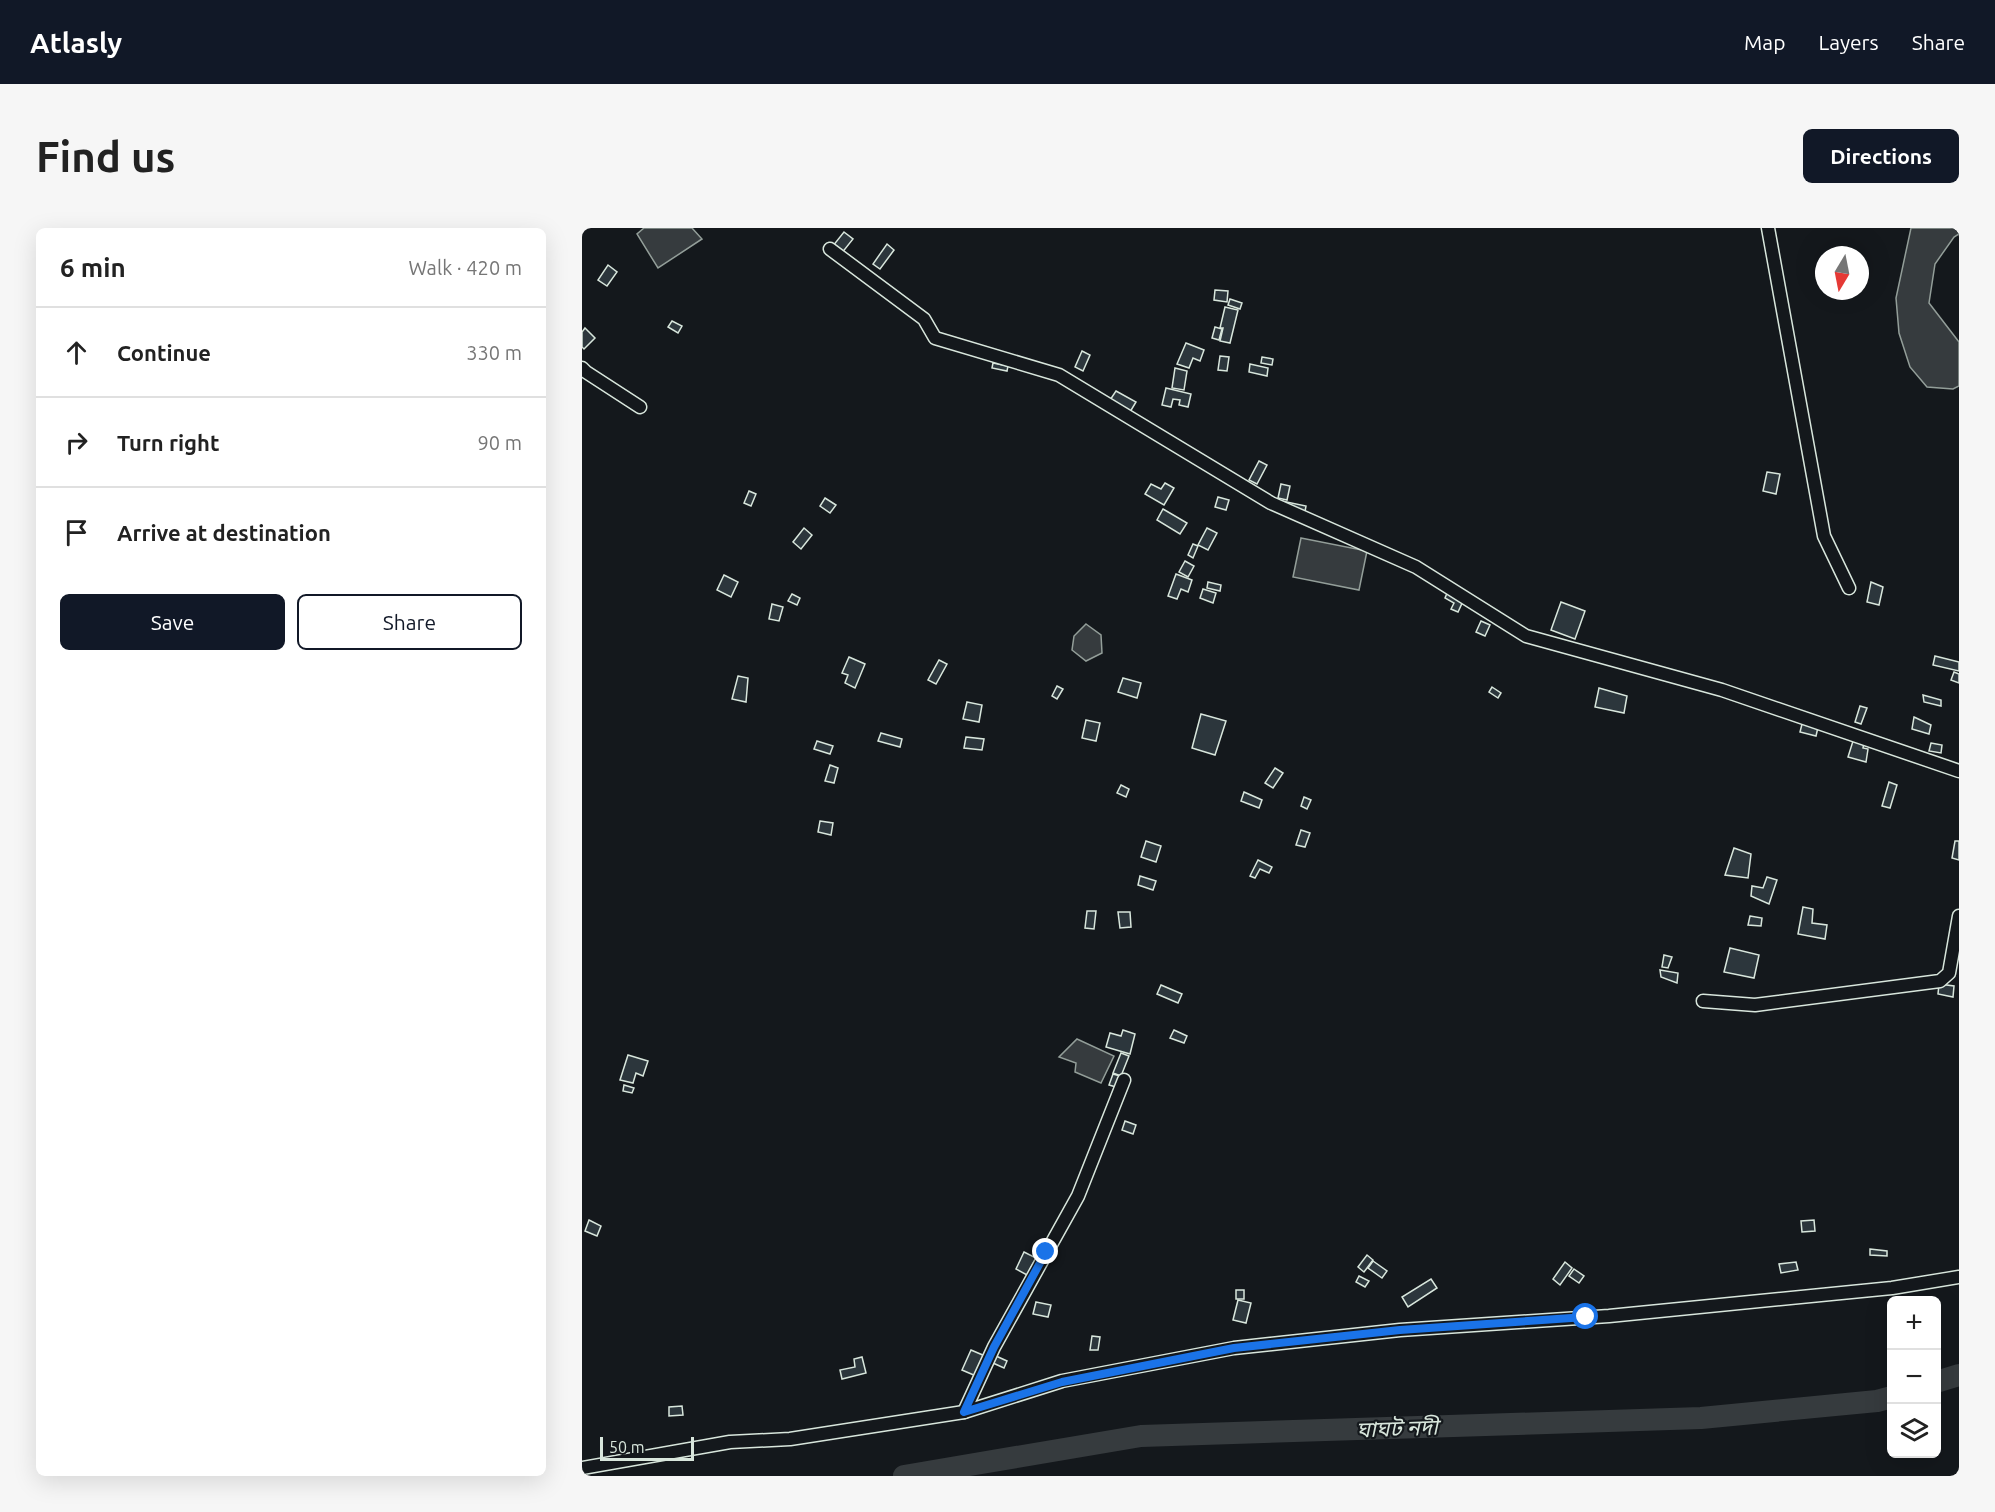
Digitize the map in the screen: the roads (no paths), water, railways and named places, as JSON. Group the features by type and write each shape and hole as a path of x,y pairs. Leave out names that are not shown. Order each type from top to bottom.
{"street":[{"path":"1768,228 1824,536 1849,588"},
{"path":"830,249 924,319 935,338 1059,375 1271,503 1416,567 1526,636 1722,690 1959,771"},
{"path":"582,368 640,407"},
{"path":"1703,1001 1755,1005 1940,981 1949,973 1959,916"},
{"path":"964,1412 994,1347 1078,1196 1124,1080"},
{"path":"582,1468 730,1442 790,1439 964,1412 1062,1382 1234,1348 1400,1330 1610,1316 1892,1288 1959,1277"}],"waterway":[{"name":"ঘাঘট নদী","path":"1941,1380 1959,1375"},
{"name":"ঘাঘট নদী","path":"904,1476 1141,1436 1701,1418 1887,1398"}]}
